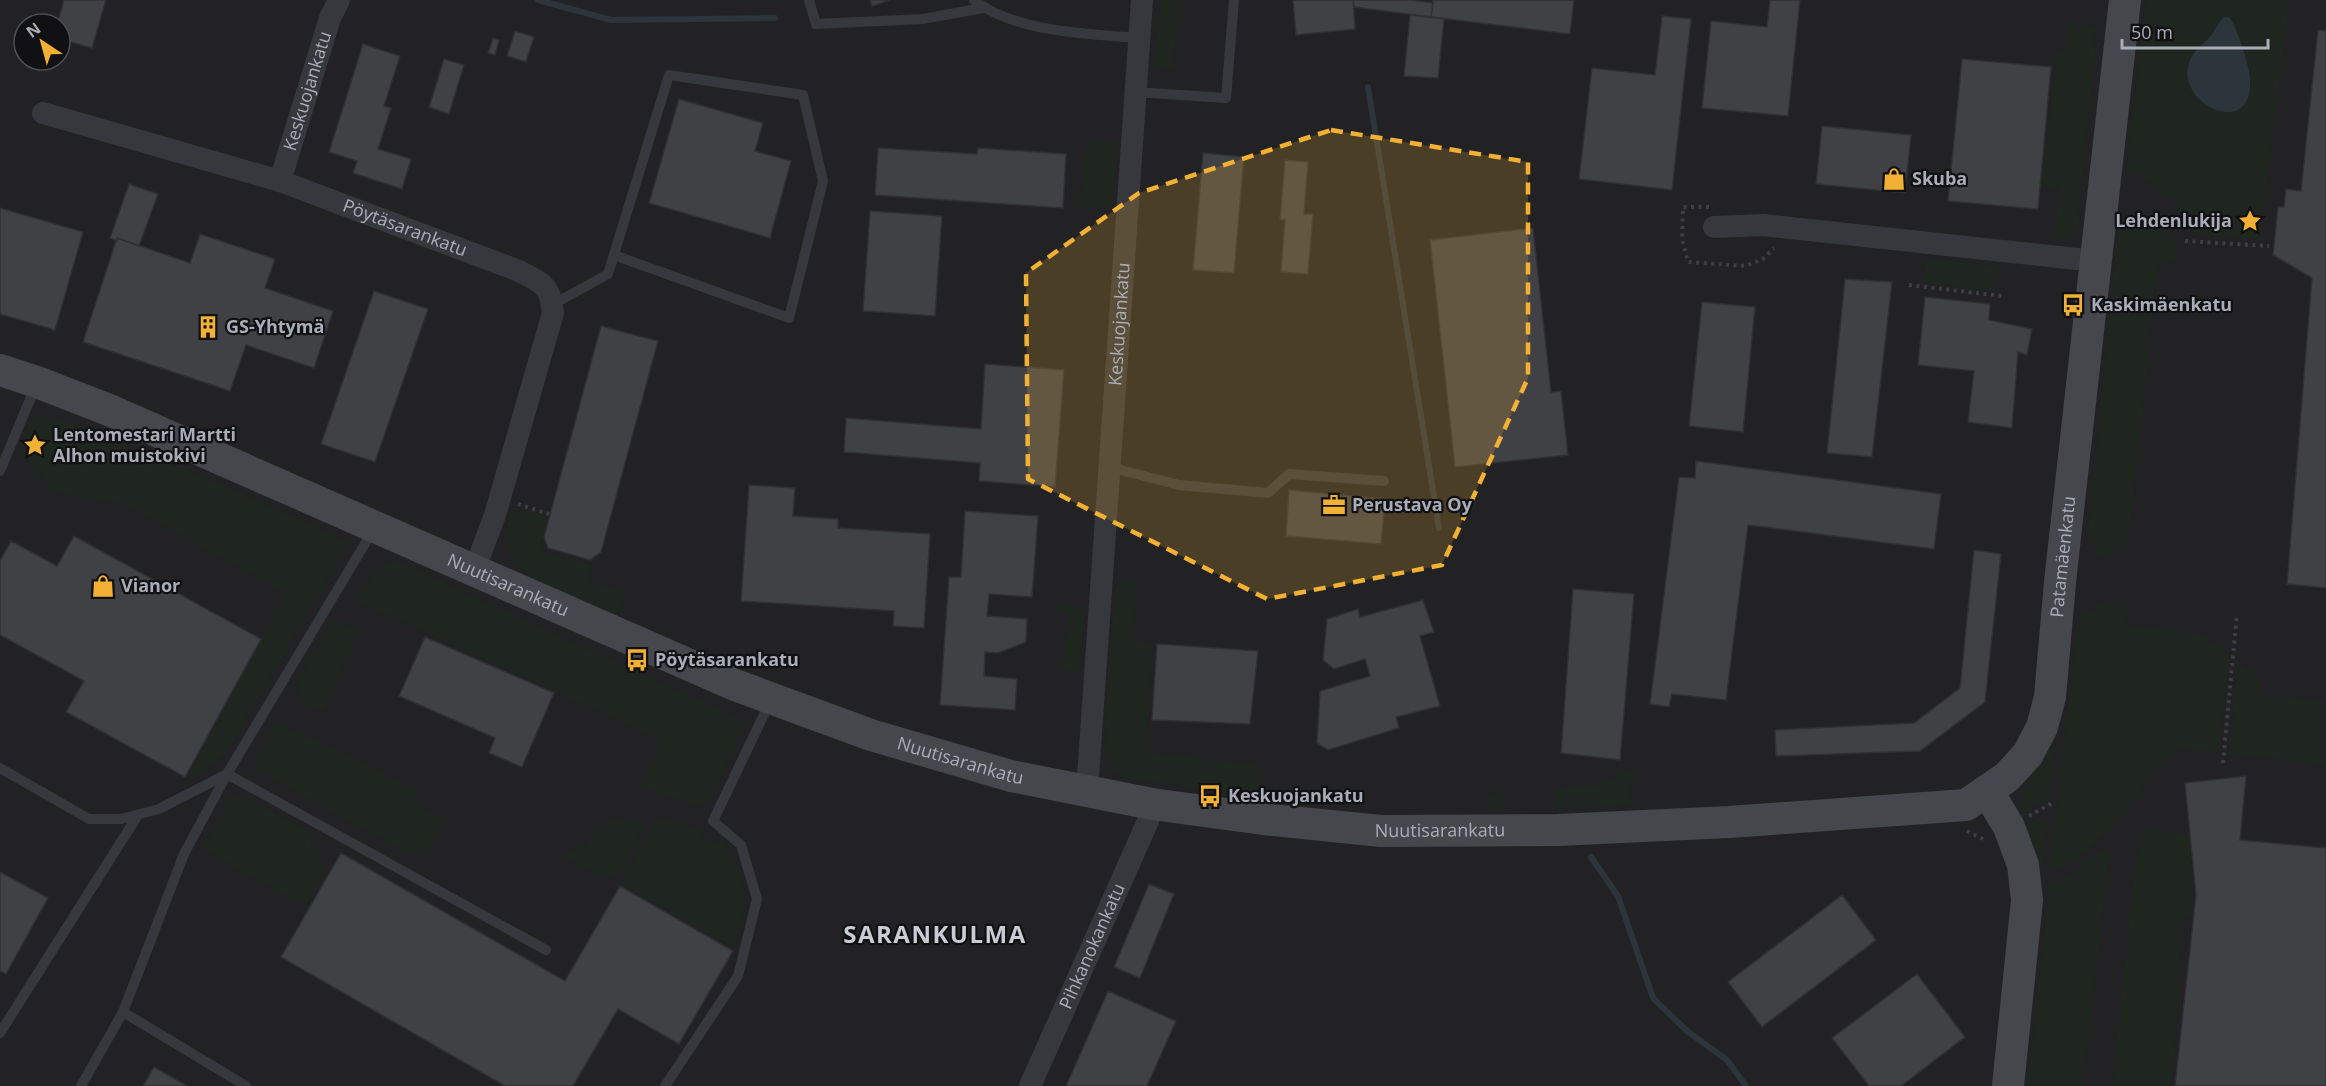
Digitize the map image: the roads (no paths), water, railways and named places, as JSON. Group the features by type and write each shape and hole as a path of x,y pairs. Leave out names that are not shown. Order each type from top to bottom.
{"main road":[{"name":"Patamäenkatu","path":"1988,792 2007,777 2028,754 2042,727 2050,697 2060,582 2125,0"},
{"name":"Nuutisarankatu","path":"0,370 120,415 735,686 871,735 1011,776 1152,804 1263,819 1381,831 1468,832 1718,822 1950,807 1966,805 1988,792"},
{"path":"1988,792 2009,827 2023,865 2027,900 2008,1086"}],"street":[{"name":"Keskuojankatu","path":"280,181 330,18 339,0"},
{"name":"Keskuojankatu","path":"1087,791 1142,0"},
{"name":"Pöytäsarankatu","path":"43,112 280,181 519,271 544,284 549,290 552,306"},
{"path":"1714,227 1763,225 2095,261"},
{"path":"474,571 495,515 553,312 552,306"},
{"name":"Pihkanokankatu","path":"1030,1086 1149,821 1152,804"}],"lane":[{"path":"809,0 816,24 923,19 983,8"},
{"path":"974,0 983,8 1008,18 1047,27 1139,38"},
{"path":"1136,92 1226,98 1234,0"},
{"path":"552,306 608,274 669,75 803,94 823,181 789,318 614,255"},
{"path":"0,471 37,382"},
{"path":"1109,467 1179,485 1268,493 1289,474 1384,481"},
{"path":"81,1086 123,1012 184,854 227,774 373,527"},
{"path":"665,1086 738,976 757,899 741,845 713,821 771,699"},
{"path":"0,768 89,819 121,819 159,810 227,774"},
{"path":"227,774 546,950"},
{"path":"0,1033 138,815"},
{"path":"123,1012 246,1086"}],"waterway":[{"path":"538,0 611,20 775,18"},
{"path":"1368,87 1439,528"},
{"path":"1591,857 1618,896 1653,998 1687,1031 1727,1060 1746,1086"}],"place":[{"name":"Skuba","path":"1894,179"},
{"name":"Lehdenlukija","path":"2250,221"},
{"name":"Kaskimäenkatu","path":"2073,305"},
{"name":"GS-Yhtymä","path":"208,327"},
{"name":"Lentomestari Martti Alhon muistokivi","path":"35,445"},
{"name":"Perustava Oy","path":"1334,505"},
{"name":"Vianor","path":"103,586"},
{"name":"Pöytäsarankatu","path":"637,660"},
{"name":"Keskuojankatu","path":"1210,796"}],"district":[{"name":"SARANKULMA","path":"935,935"}]}
